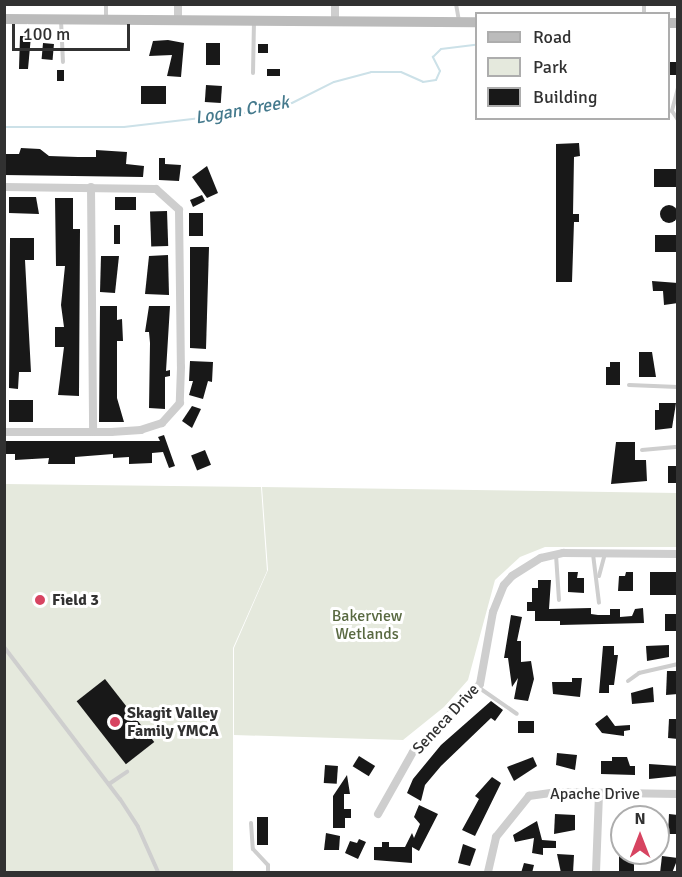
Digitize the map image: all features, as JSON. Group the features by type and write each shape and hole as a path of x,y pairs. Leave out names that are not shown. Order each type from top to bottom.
{"main road":[{"path":"4,19 475,22"}],"street":[{"path":"178,4 178,20"},
{"path":"335,4 335,22"},
{"path":"4,187 156,189 179,210 180,403 162,423 141,430 4,432"},
{"path":"91,187 93,432"},
{"name":"Seneca Drive","path":"378,814 413,752 478,686 484,669 493,612 504,585 524,567 556,555 678,554"},
{"name":"Apache Drive","path":"488,873 496,837 529,796 556,792 678,794"},
{"path":"596,873 599,794"}],"lane":[{"path":"106,4 106,19"},
{"path":"456,4 459,22"},
{"path":"61,19 63,62"},
{"path":"254,21 254,73"},
{"path":"678,88 672,111 678,120"},
{"path":"628,385 678,387"},
{"path":"642,450 678,447"},
{"path":"593,553 599,577 599,603"},
{"path":"599,577 605,553"},
{"path":"556,555 559,600"},
{"path":"4,647 109,784 138,827 158,873"},
{"path":"628,681 639,673 678,664"},
{"path":"478,686 518,714"},
{"path":"109,784 127,772"},
{"path":"251,823 253,849 268,864 268,873"}],"green space":[{"path":"5,484 261,487 267,571 233,648 233,872 5,872"},
{"name":"Bakerview Wetlands","path":"262,487 677,493 677,547 545,547 520,557 495,580 468,680 444,707 403,740 234,735 234,648 268,570"}],"building":[{"path":"20,36 31,36 28,69 19,69"},
{"path":"168,40 184,43 181,77 167,76 172,55 149,56 153,41"},
{"path":"43,43 54,44 53,60 42,59"},
{"path":"206,43 220,43 220,65 206,65"},
{"path":"258,44 268,44 268,53 258,53"},
{"path":"670,62 678,62 678,75 670,75"},
{"path":"267,69 280,69 280,76 267,76"},
{"path":"57,70 64,70 64,81 57,81"},
{"path":"206,85 222,86 221,103 205,102"},
{"path":"141,86 166,86 166,104 141,104"},
{"path":"579,143 580,156 574,157 573,214 579,214 579,222 574,222 572,282 556,282 556,144"},
{"path":"21,148 40,149 49,156 96,157 96,150 127,152 126,164 144,166 143,177 4,175 4,154 19,154"},
{"path":"159,158 165,158 165,164 181,165 179,181 159,180"},
{"path":"207,166 218,193 207,198 192,177"},
{"path":"654,169 678,169 678,187 654,187"},
{"path":"202,195 205,201 193,207 190,200"},
{"path":"9,197 36,197 39,214 9,213"},
{"path":"115,197 136,197 136,210 115,210"},
{"path":"55,198 73,198 73,229 80,229 79,396 58,395 64,347 55,347 55,327 64,327 61,305 65,266 56,266"},
{"path":"669,205 675,208 678,214 675,220 669,223 663,220 660,214 663,208"},
{"path":"167,211 168,246 151,247 150,212"},
{"path":"189,213 203,213 203,236 189,236"},
{"path":"114,225 120,225 120,244 114,244"},
{"path":"655,235 678,235 678,252 655,252"},
{"path":"10,238 34,238 34,260 25,260 31,372 19,372 18,389 9,388"},
{"path":"190,247 209,247 206,349 190,348"},
{"path":"168,255 169,295 145,294 149,256"},
{"path":"101,256 119,256 115,293 100,292"},
{"path":"652,281 678,283 678,303 664,305 663,291 653,291"},
{"path":"100,306 117,306 117,320 122,319 123,341 117,341 117,398 124,422 99,422"},
{"path":"149,306 170,306 166,371 170,370 170,376 165,377 165,409 149,408 150,343 149,332 145,332"},
{"path":"639,352 652,352 656,377 639,377"},
{"path":"190,361 213,362 212,382 208,381 203,399 189,395 193,381 189,381"},
{"path":"610,362 620,362 620,385 606,385 606,367 610,367"},
{"path":"9,400 33,400 33,422 9,422"},
{"path":"659,403 676,403 672,428 655,430 655,410 659,410"},
{"path":"192,406 201,409 192,428 182,421"},
{"path":"164,435 175,466 169,468 163,452 152,453 152,463 129,464 129,457 113,458 113,454 75,457 75,464 48,464 49,458 15,460 15,454 4,454 4,441 160,441 158,437"},
{"path":"616,442 635,442 635,460 646,460 647,481 611,484"},
{"path":"205,450 211,465 197,470 191,456"},
{"path":"668,466 678,466 678,483 668,483"},
{"path":"568,572 578,572 577,578 584,578 584,593 568,592"},
{"path":"626,572 633,572 633,591 618,591 619,576 625,576"},
{"path":"650,572 678,572 678,595 650,595"},
{"path":"538,580 551,580 549,609 591,608 591,614 610,615 610,609 620,609 620,617 632,616 635,609 643,608 644,623 560,625 560,621 535,621 535,611 527,611 527,602 532,602 532,588 538,588"},
{"path":"665,614 678,614 678,631 665,631"},
{"path":"511,615 522,617 517,641 521,641 521,662 531,661 534,679 528,701 514,699 518,678 512,687 508,658 504,658"},
{"path":"669,645 669,657 647,661 646,646"},
{"path":"603,646 614,646 614,655 618,655 614,685 609,685 609,693 599,693"},
{"path":"667,671 676,671 678,694 666,695"},
{"path":"572,678 582,678 580,697 553,694 552,682 572,682"},
{"name":"Skagit Valley Family YMCA","path":"105,679 154,742 126,764 77,701"},
{"path":"653,687 654,702 632,704 631,693"},
{"path":"491,701 503,710 495,721 491,718 441,766 425,785 421,801 407,793 413,779 441,745"},
{"path":"607,715 615,726 630,725 630,730 624,731 624,736 602,733 595,724"},
{"path":"669,719 678,719 678,739 668,738"},
{"path":"518,721 534,721 534,733 518,733"},
{"path":"557,753 577,755 575,770 556,765"},
{"path":"359,756 375,766 369,776 353,766"},
{"path":"533,757 537,766 514,781 507,767"},
{"path":"612,757 627,757 630,766 635,766 635,775 601,774 601,761 612,761"},
{"path":"649,764 678,766 678,776 649,779"},
{"path":"325,765 338,766 337,784 324,783"},
{"path":"347,775 350,794 344,794 344,809 351,809 351,818 345,818 345,828 333,828 333,796"},
{"path":"492,777 501,783 475,836 462,830 479,799 475,796"},
{"path":"419,805 438,814 419,851 412,847 412,863 374,860 374,847 382,847 382,842 389,842 389,847 405,847 412,833 414,838 420,824 414,817"},
{"path":"555,814 575,815 575,830 554,834"},
{"path":"670,814 678,815 678,834 670,834"},
{"path":"257,817 268,817 268,845 257,845"},
{"path":"537,821 542,840 556,841 556,848 543,848 543,855 532,853 534,838 515,842 513,835"},
{"path":"326,833 340,836 339,850 324,850"},
{"path":"359,839 366,842 358,859 345,853 350,841 357,843"},
{"path":"463,844 476,849 470,866 458,863"},
{"path":"557,854 574,855 573,873 561,873"},
{"path":"670,857 678,858 672,873 660,873 661,865 670,865"},
{"path":"524,863 534,865 532,873 521,873"},
{"path":"619,865 634,865 634,872 619,872"}],"waterway":[{"name":"Logan Creek","path":"4,127 124,127 252,112 292,103 334,82 371,72 401,72 423,82 436,80 440,71 433,57 441,49 475,45"}],"place":[{"name":"Field 3","path":"40,600"},
{"name":"Skagit Valley Family YMCA","path":"115,722"}]}
